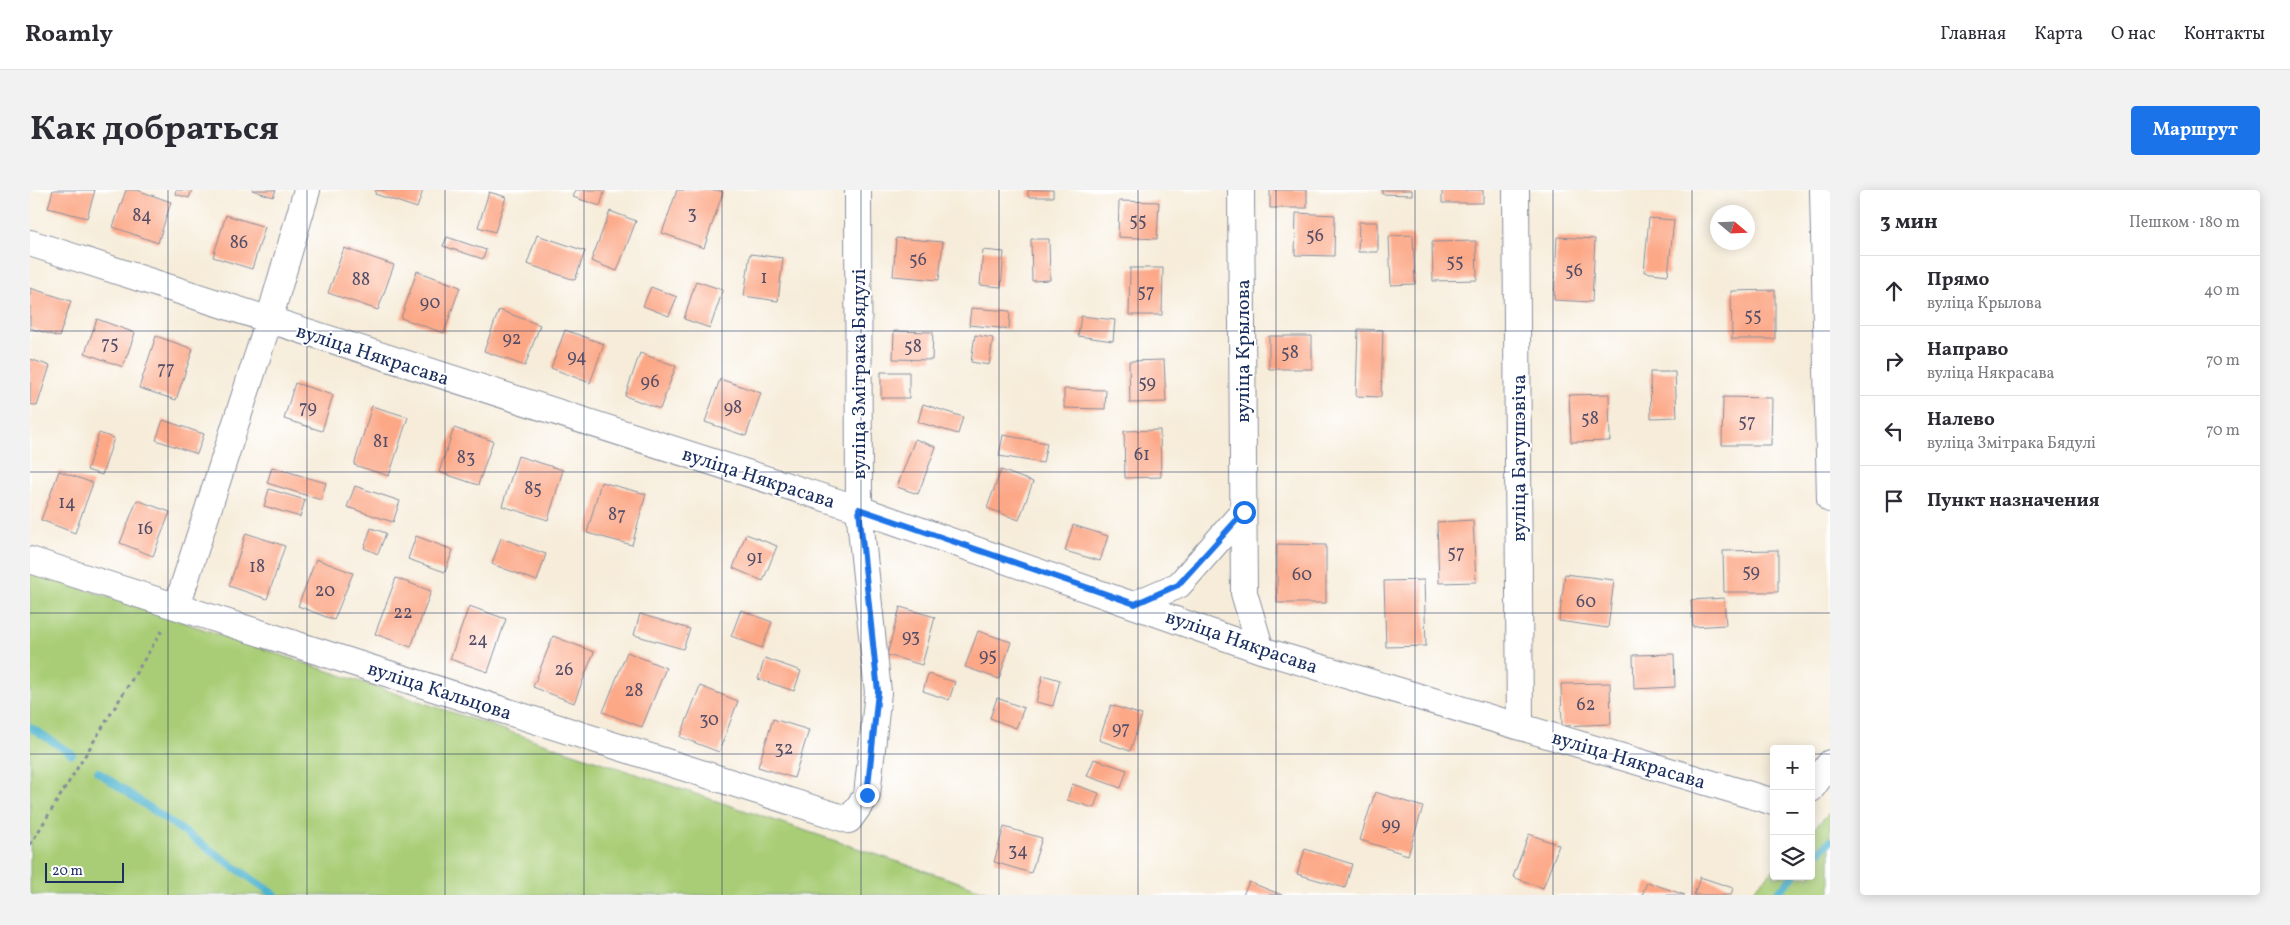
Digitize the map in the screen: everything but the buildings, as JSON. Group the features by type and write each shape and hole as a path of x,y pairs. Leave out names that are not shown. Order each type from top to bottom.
{"street":[{"path":"177,606 269,320 307,190"},
{"name":"вуліца Змітрака Бядулі","path":"849,820 867,795 878,692 859,509 858,190"},
{"name":"вуліца Крылова","path":"1241,190 1244,592 1261,650"},
{"name":"вуліца Багушэвіча","path":"1516,190 1520,726"},
{"path":"1823,190 1830,499"},
{"name":"вуліца Някрасава","path":"30,243 859,509 1135,604 1261,650 1770,801"},
{"path":"1135,604 1178,585 1244,512"},
{"name":"вуліца Кальцова","path":"30,560 849,820"},
{"path":"1815,784 1830,763"}],"path":[{"path":"30,845 177,606"}],"green space":[{"path":"30,571 997,895 30,895"},
{"path":"1830,812 1830,895 1748,895 1770,873 1770,880 1815,880 1815,827"}],"waterway":[{"path":"30,727 72,754"},
{"path":"98,772 275,895"},
{"path":"1815,856 1830,841"},
{"path":"1775,895 1790,880"}],"route":[{"path":"867,795 878,692 859,509 1135,604 1178,585 1244,512"}]}
